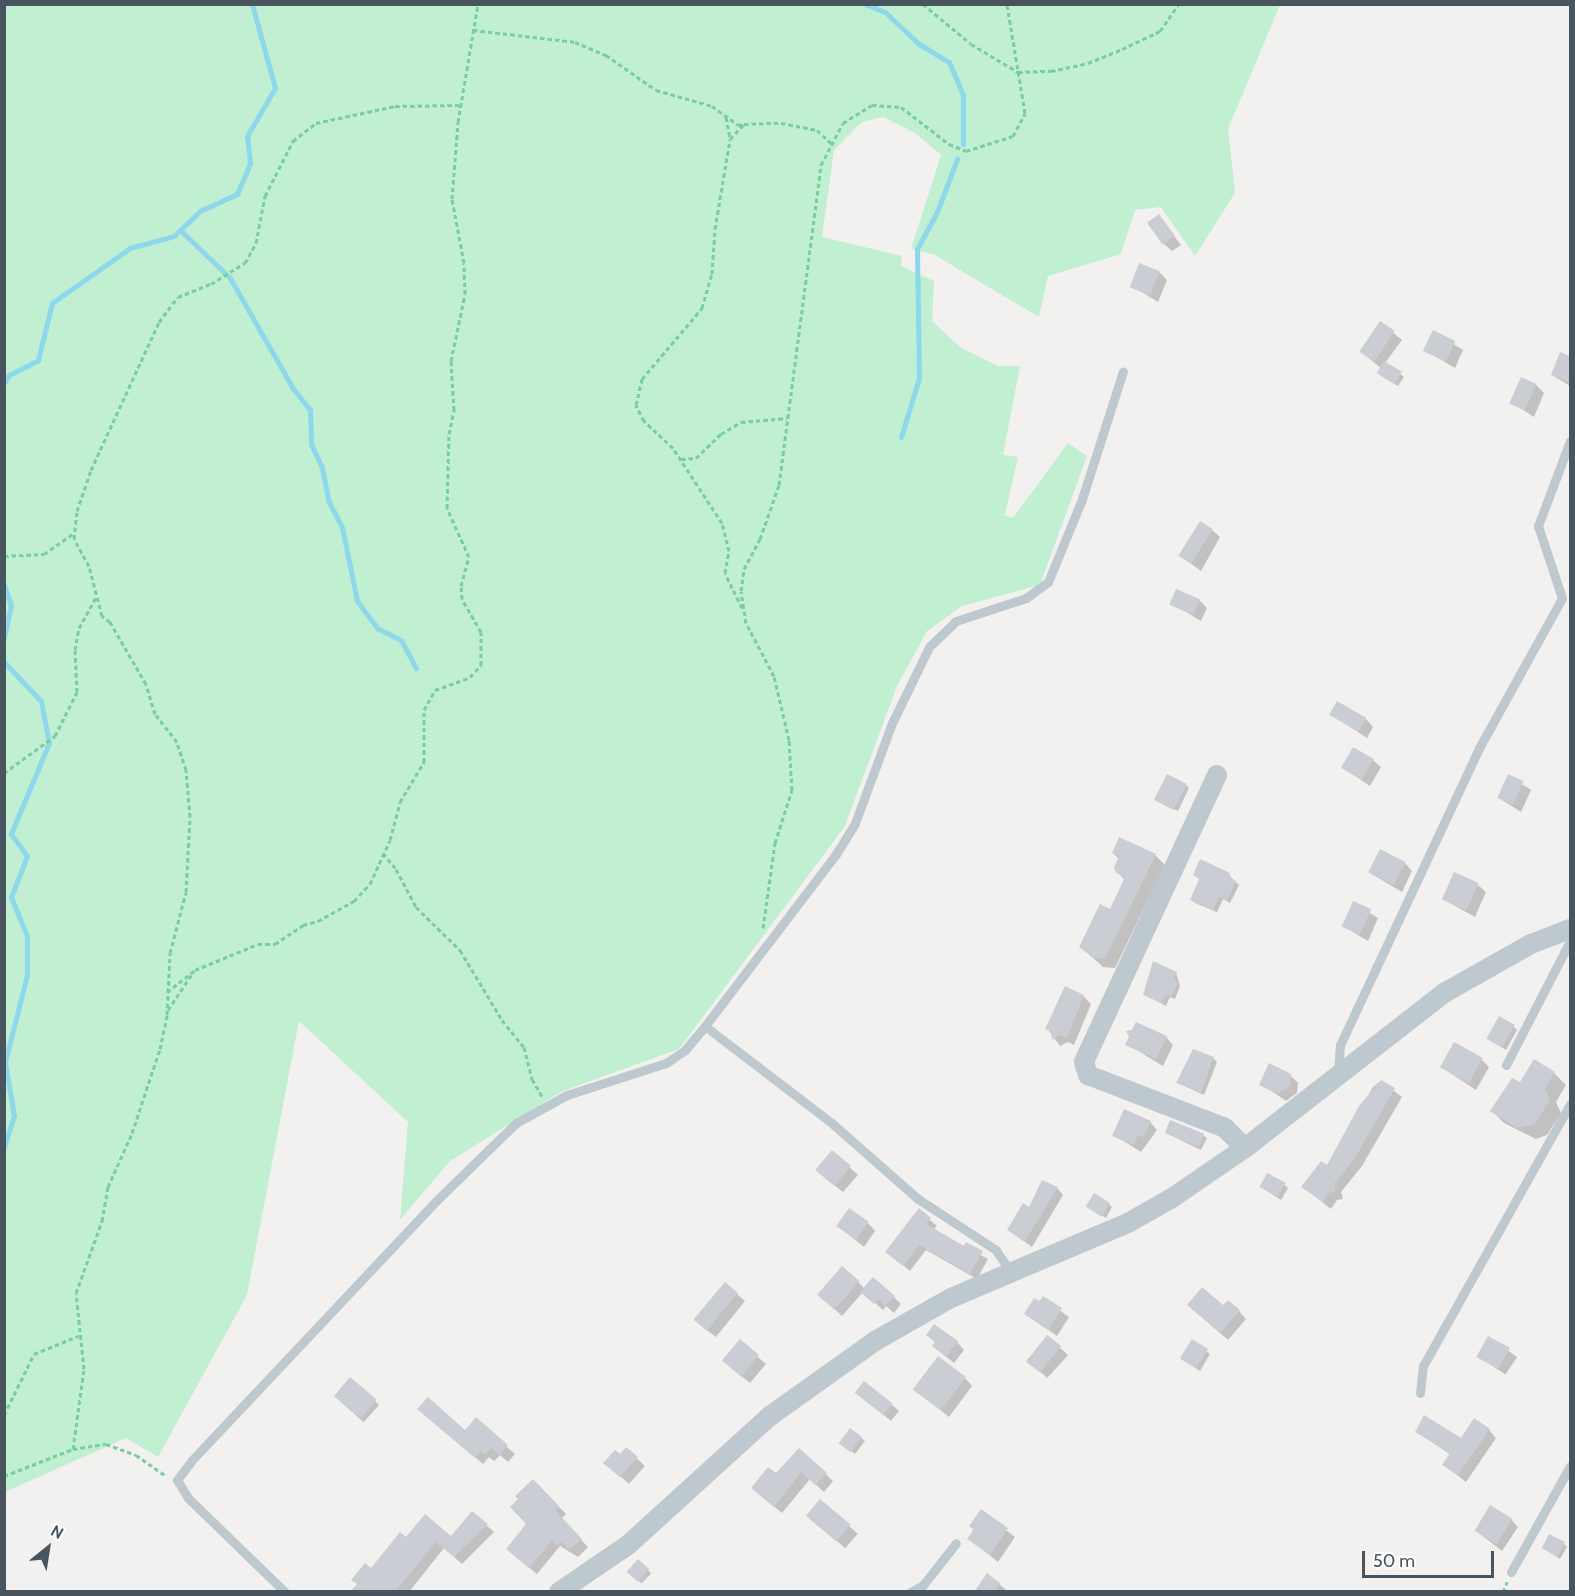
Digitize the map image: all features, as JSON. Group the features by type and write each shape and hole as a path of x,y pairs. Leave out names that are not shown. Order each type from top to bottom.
{"street":[{"path":"1217,775 1084,1062 1088,1075 1225,1128 1245,1148"},
{"path":"559,1592 628,1545 770,1416 818,1379 911,1318 1128,1223 1245,1148 1400,1026 1482,969 1570,929"}],"lane":[{"path":"285,1592 202,1514 177,1480 489,1147 516,1123 545,1105 666,1063 685,1050 763,945 836,854 855,823 892,723 929,647 956,621 1026,598 1048,582 1082,499 1123,370"},
{"path":"1338,1076 1340,1045 1479,748 1562,598 1538,526 1570,441"},
{"path":"1506,1065 1570,941"},
{"path":"705,1026 747,1062 833,1124 918,1198 996,1250 1012,1274"},
{"path":"1420,1393 1423,1366 1570,1104"},
{"path":"1511,1572 1570,1466"},
{"path":"911,1592 922,1585 956,1543"}],"path":[{"path":"167,993 195,970 258,944 275,944 303,925 354,901 370,884 390,840 400,802 424,762 424,710 435,690 470,677 481,665 484,650 481,632 462,599 461,586 468,557 447,508 448,455 454,410 451,361 465,294 464,263 452,199 461,105 478,4"},
{"path":"923,4 970,44 1018,72 1051,71 1088,63 1122,49 1160,30 1179,4"},
{"path":"744,612 744,569 760,539 779,485 817,182 831,142 849,117 886,103 913,114 956,148 966,151 984,148 1013,136 1023,121 1007,4"},
{"path":"473,30 575,42 606,55 656,90 712,106 726,116 744,124 800,124 817,130 831,142"},
{"path":"73,1449 84,1369 78,1336 76,1293 102,1221 108,1186 132,1133 160,1049 167,1012 170,953 186,892 190,817 186,770 177,742 155,714 146,684 110,622 102,616 74,533 91,470 159,322 178,297 211,284 245,263 256,243 270,185 292,141 316,123 395,106 461,105"},
{"path":"726,116 730,139 714,237 712,274 702,308 642,380 636,405 644,421 681,459 722,523 729,551 725,573 774,676 789,740 792,790 767,884 763,945"},
{"path":"730,139 744,124"},
{"path":"681,459 696,458 721,434 741,422 787,418"},
{"path":"4,556 44,554 74,533"},
{"path":"4,773 55,736 77,692 75,650 79,628 97,596"},
{"path":"383,853 396,869 416,907 460,950 502,1020 524,1047 532,1079 545,1105"},
{"path":"167,1012 195,970"},
{"path":"4,1415 34,1354 78,1336"},
{"path":"4,1476 73,1449 106,1444 136,1455 160,1473 177,1480"}],"green space":[{"path":"4,5 1280,5 1228,129 1235,193 1195,256 1161,207 1135,210 1121,254 1048,276 1039,317 933,254 911,249 941,155 915,133 883,117 862,122 834,150 822,237 902,256 901,266 934,281 932,321 961,348 998,366 1020,366 1003,455 1018,457 1005,515 1013,518 1068,443 1087,456 1040,585 962,606 927,631 897,686 845,826 679,1049 563,1091 450,1161 400,1220 408,1122 299,1021 247,1295 158,1457 126,1438 5,1492"}],"building":[{"path":"1159,214 1175,236 1163,245 1147,223"},
{"path":"1139,263 1160,271 1150,295 1130,287"},
{"path":"1380,321 1395,331 1374,362 1359,352"},
{"path":"1433,330 1455,341 1445,362 1423,351"},
{"path":"1560,352 1570,356 1570,383 1551,375"},
{"path":"1384,361 1402,372 1395,384 1377,373"},
{"path":"1521,377 1537,384 1525,410 1509,403"},
{"path":"1200,521 1213,529 1191,564 1178,556"},
{"path":"1176,589 1200,599 1193,615 1169,605"},
{"path":"1337,701 1366,718 1358,732 1329,715"},
{"path":"1353,747 1374,759 1362,780 1341,768"},
{"path":"1167,774 1187,784 1173,810 1154,800"},
{"path":"1508,774 1524,781 1513,805 1497,798"},
{"path":"1119,837 1156,854 1105,959 1092,957 1079,947 1100,904 1110,909 1125,877 1116,873 1114,867 1119,856 1112,853"},
{"path":"1380,849 1406,862 1394,885 1368,872"},
{"path":"1200,859 1230,873 1229,877 1236,881 1227,901 1219,897 1213,910 1190,900 1199,879 1193,875"},
{"path":"1454,872 1479,883 1466,910 1442,899"},
{"path":"1353,901 1371,909 1360,935 1342,927"},
{"path":"1153,961 1177,972 1173,979 1178,982 1171,997 1166,994 1162,1003 1143,995"},
{"path":"1065,986 1084,995 1067,1038 1059,1035 1052,1040 1051,1031 1045,1029"},
{"path":"1499,1016 1515,1025 1502,1047 1486,1039"},
{"path":"1136,1022 1167,1036 1156,1059 1125,1045 1129,1037 1126,1031 1132,1030"},
{"path":"1454,1042 1483,1058 1469,1083 1440,1067"},
{"path":"1193,1049 1214,1057 1201,1092 1176,1083"},
{"path":"1534,1059 1555,1072 1545,1089 1550,1100 1535,1124 1517,1128 1490,1111 1512,1078 1520,1082"},
{"path":"1269,1063 1291,1074 1290,1085 1278,1094 1259,1085"},
{"path":"1381,1080 1395,1088 1355,1158 1334,1184 1336,1191 1329,1193 1323,1202 1301,1187 1321,1161 1327,1165 1359,1106"},
{"path":"1124,1109 1151,1121 1143,1137 1138,1135 1134,1145 1112,1136"},
{"path":"1170,1120 1204,1134 1199,1147 1165,1133"},
{"path":"832,1150 851,1166 834,1186 815,1170"},
{"path":"1267,1173 1286,1183 1278,1197 1259,1187"},
{"path":"1042,1180 1058,1187 1025,1241 1007,1230 1023,1203 1029,1207"},
{"path":"1094,1193 1110,1203 1102,1217 1086,1207"},
{"path":"849,1208 869,1222 856,1240 836,1226"},
{"path":"919,1208 931,1218 926,1224 964,1246 966,1242 983,1251 970,1274 919,1245 903,1266 885,1252"},
{"path":"842,1266 859,1281 834,1310 817,1295"},
{"path":"873,1277 895,1296 885,1306 878,1299 874,1304 860,1292"},
{"path":"725,1282 738,1293 707,1330 694,1320"},
{"path":"1202,1287 1223,1305 1228,1300 1240,1310 1220,1333 1187,1305"},
{"path":"1043,1296 1062,1308 1048,1330 1024,1314 1034,1298 1040,1301"},
{"path":"934,1324 958,1341 946,1357 932,1346 935,1342 926,1335"},
{"path":"1047,1335 1061,1346 1040,1373 1026,1362"},
{"path":"1488,1336 1510,1348 1498,1369 1476,1357"},
{"path":"740,1339 759,1355 741,1377 722,1360"},
{"path":"1192,1339 1208,1349 1196,1369 1180,1359"},
{"path":"938,1356 966,1377 941,1411 913,1390"},
{"path":"350,1377 377,1399 361,1419 334,1396"},
{"path":"864,1381 892,1403 883,1415 855,1393"},
{"path":"428,1397 465,1430 476,1417 508,1445 499,1455 491,1448 485,1455 481,1451 475,1458 417,1409"},
{"path":"1424,1415 1461,1438 1474,1418 1490,1429 1458,1475 1442,1465 1450,1453 1415,1432"},
{"path":"850,1428 862,1437 851,1452 839,1443"},
{"path":"626,1447 638,1457 620,1477 603,1463 615,1450 620,1454"},
{"path":"799,1448 827,1473 815,1485 801,1472 774,1507 751,1488 768,1467 776,1473"},
{"path":"533,1479 559,1506 555,1510 582,1539 569,1550 561,1542 557,1546 552,1540 529,1568 506,1549 526,1524 510,1507 518,1499 515,1496"},
{"path":"820,1499 851,1525 837,1542 806,1516"},
{"path":"1490,1505 1512,1518 1497,1544 1475,1531"},
{"path":"981,1509 1008,1528 990,1555 967,1539 974,1530 969,1526"},
{"path":"472,1511 488,1524 454,1557 436,1542 395,1592 350,1592 357,1584 351,1580 365,1563 371,1568 400,1532 406,1537 425,1514 451,1536"},
{"path":"1549,1534 1565,1542 1558,1556 1542,1548"},
{"path":"638,1559 649,1569 638,1582 627,1572"},
{"path":"987,1573 1000,1583 994,1592 974,1592"}],"waterway":[{"path":"4,383 9,375 38,360 52,303 130,248 174,236 200,211 237,194 250,163 247,136 275,88 252,4"},
{"path":"865,4 885,12 919,44 949,62 963,95 963,144"},
{"path":"901,437 919,378 917,249 937,212 957,159"},
{"path":"180,230 230,278 294,390 310,410 311,444 322,468 328,500 342,527 357,601 377,628 401,640 416,668"},
{"path":"4,585 11,605 4,638"},
{"path":"4,662 41,701 49,743 11,834 27,856 11,897 27,936 27,975 5,1062 14,1116 4,1147"}]}
